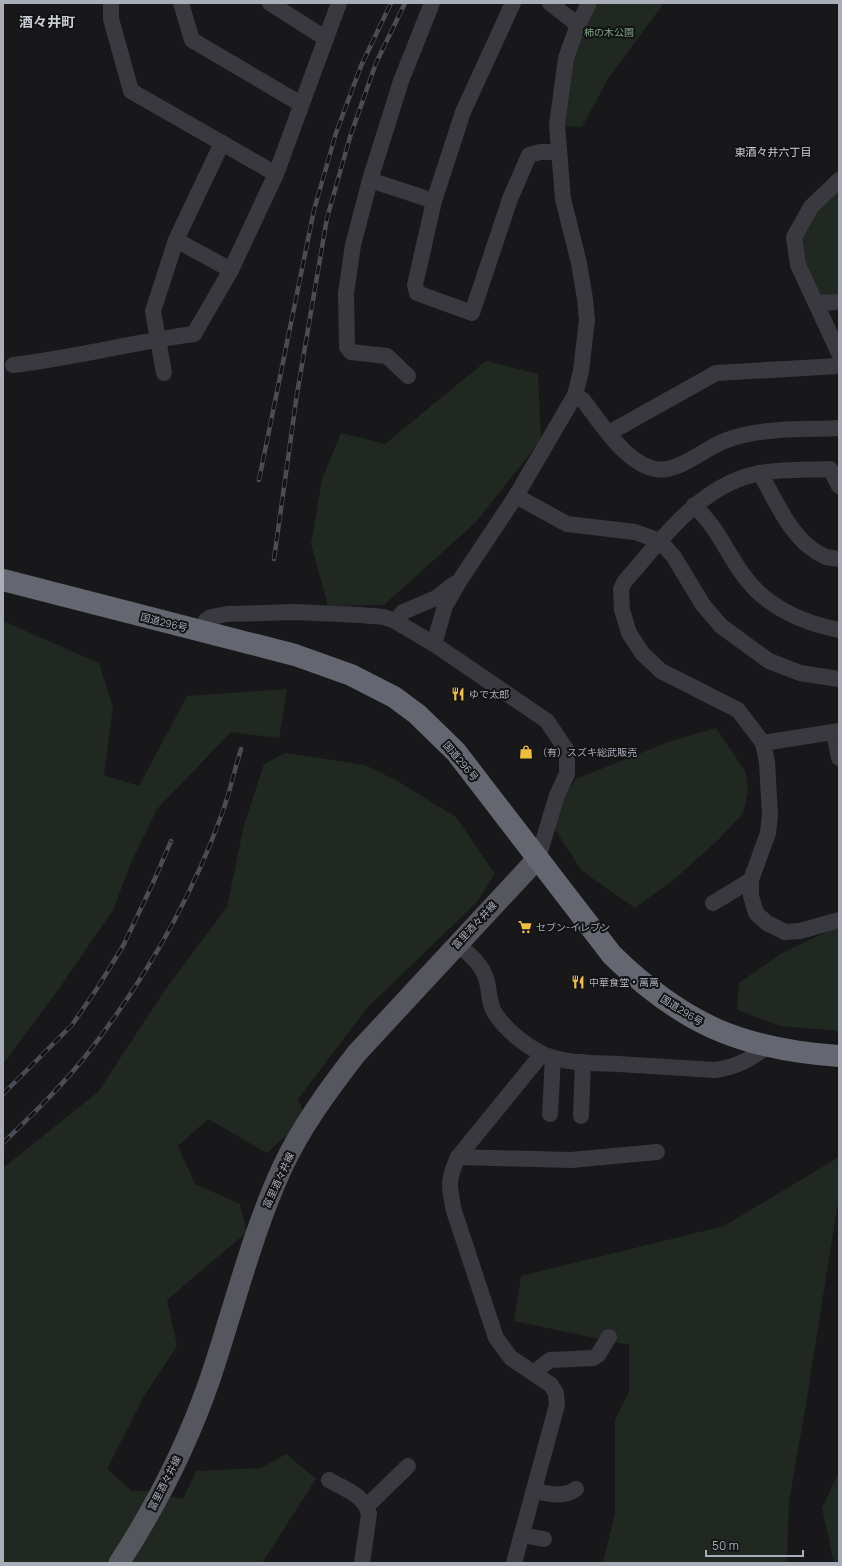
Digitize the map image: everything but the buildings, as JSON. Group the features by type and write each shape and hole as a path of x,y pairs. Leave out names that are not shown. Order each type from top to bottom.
{"highway":[{"name":"国道296号","path":"3,580 295,655 369,683 394,697 417,714 456,752 612,955 640,982 674,1007 703,1024 732,1037 766,1047 803,1054 839,1056"}],"main road":[{"name":"富里酒々井線","path":"119,1563 150,1512 171,1472 194,1420 210,1379 262,1215 283,1166 324,1097 356,1054 538,858"}],"street":[{"path":"111,3 111,19 131,91 276,174"},
{"path":"181,3 192,40 302,104"},
{"path":"270,3 325,38"},
{"path":"13,365 49,361 156,339 194,334 231,270 276,174 339,3"},
{"path":"408,376 387,356 351,352 347,347 346,294 353,245 370,180 401,80 432,3"},
{"path":"513,3 463,112 434,201 415,285 418,293 472,313 510,199 530,155 540,152 559,152"},
{"path":"550,3 578,25"},
{"path":"434,644 441,617 460,580 516,496 575,395 581,371 587,320 586,306 579,263 563,199 557,125 561,85 566,58 578,25 589,3"},
{"path":"164,373 156,339 153,311 176,240 222,143"},
{"path":"370,180 434,201"},
{"path":"839,180 811,207 794,237 798,265 839,352"},
{"path":"176,240 231,270"},
{"path":"816,303 839,302"},
{"path":"609,433 716,373 839,366"},
{"path":"575,395 583,400 623,451 637,462 652,468 666,469 726,440 752,433 839,428"},
{"path":"839,486 830,469 760,473 723,485 694,505 625,580 621,590 622,610 629,633 642,653 661,671 738,710 763,743 767,762 770,815 768,833 751,880 751,896 756,913 767,923 785,932 800,931 839,920"},
{"path":"760,473 792,527 806,543 824,556 839,559"},
{"path":"516,496 567,524 635,532 660,541 674,557 703,605 721,626 769,661 800,673 839,679"},
{"path":"694,505 712,525 740,570 755,589 774,604 797,617 819,626 839,630"},
{"path":"395,620 403,612 436,598 460,580"},
{"path":"201,631 206,620 211,617 227,614 295,612 338,614 384,617 395,620 434,644 547,721 567,751 567,774 557,795 538,858"},
{"path":"763,743 837,732 839,758"},
{"path":"713,903 751,880"},
{"path":"457,944 480,966 486,978 491,1004 496,1015 509,1030 547,1056 583,1062 715,1070 732,1067 752,1059 766,1047"},
{"path":"547,1056 550,1114"},
{"path":"514,1563 535,1491 557,1405 556,1393 551,1385 511,1358 496,1338 454,1211 450,1193 450,1176 458,1157 547,1056"},
{"path":"581,1116 583,1062"},
{"path":"458,1157 571,1160 656,1152"},
{"path":"533,1373 550,1360 593,1358 598,1355 609,1337"},
{"path":"368,1506 408,1466"},
{"path":"329,1480 361,1498 368,1506 369,1514 362,1563"},
{"path":"535,1491 558,1495 571,1493 576,1490"},
{"path":"522,1535 544,1539"}],"green space":[{"name":"柿の木公園","path":"593,3 664,3 609,77 582,127 561,126 569,58"},
{"path":"839,186 839,298 818,299 801,260 798,244 799,237 806,222"},
{"path":"486,361 538,374 541,440 476,522 384,605 328,606 311,544 322,479 341,433 385,444"},
{"path":"3,621 99,663 113,707 104,775 139,786 187,696 287,689 279,738 231,732 157,809 131,863 113,910 58,990 3,1064"},
{"path":"716,728 745,771 748,792 743,813 719,839 677,877 635,908 582,871 554,828 561,801 576,779 671,741"},
{"path":"285,753 365,765 399,782 456,817 495,874 477,902 367,1008 298,1099 306,1118 267,1153 208,1119 178,1146 195,1184 240,1204 247,1232 167,1300 177,1346 144,1396 107,1469 132,1491 147,1491 183,1499 196,1471 261,1468 286,1454 316,1479 262,1563 3,1563 3,1168 98,1092 165,990 227,907 244,825 264,764"},
{"path":"839,926 839,1031 780,1026 737,1010 739,983 782,953"},
{"path":"839,1157 839,1195 789,1502 787,1563 603,1563 615,1513 615,1420 629,1392 629,1345 514,1321 521,1276 724,1226"},
{"path":"839,1472 839,1563 834,1563 822,1508"}],"railway":[{"path":"259,480 314,210 336,133 361,66 391,3"},
{"path":"274,559 297,394 327,218 350,137 376,63 405,3"},
{"path":"3,1143 47,1099 88,1053 146,970 179,911 208,850 226,802 241,749"},
{"path":"3,1094 72,1025 98,987 123,946 171,841"}],"place":[{"name":"ゆで太郎","path":"458,694"},
{"name":"（有）スズキ総武販売","path":"526,752"},
{"name":"セブン-イレブン","path":"525,927"},
{"name":"中華食堂・萬萬","path":"578,982"}],"district":[{"name":"酒々井町","path":"47,22"},
{"name":"東酒々井六丁目","path":"773,152"}]}
